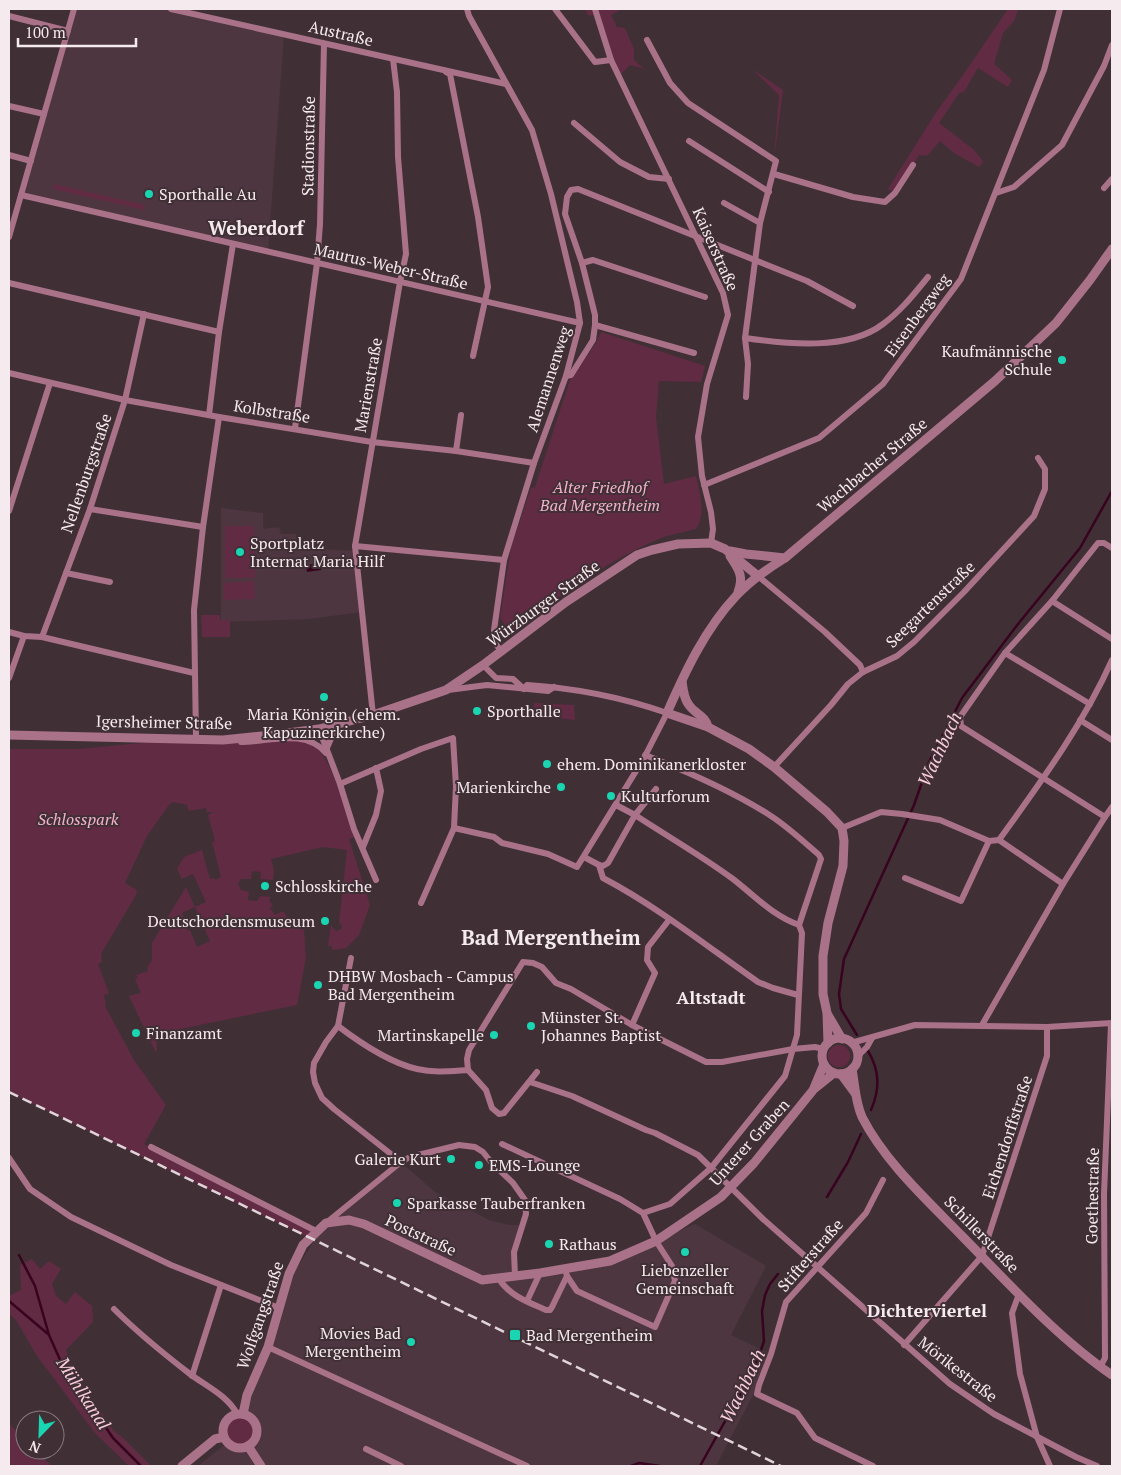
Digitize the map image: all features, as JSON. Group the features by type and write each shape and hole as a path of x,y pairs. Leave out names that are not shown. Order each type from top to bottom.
{"street":[{"path":"9,234 74,9"},
{"name":"Austraße","path":"171,9 506,84"},
{"name":"Alemannenweg","path":"467,9 469,16 532,130 551,194 577,302 580,323 566,376 534,463 504,560 494,630 495,643 501,651"},
{"path":"555,9 595,62 611,60"},
{"name":"Kaiserstraße","path":"595,9 611,60 723,293 728,315 707,384 698,437 704,485 711,512 713,529 711,543"},
{"name":"Eisenbergweg","path":"704,485 819,438 883,384 961,279 1044,70 1060,9"},
{"path":"9,16 68,31"},
{"path":"648,40 670,83 688,103 776,162 760,223 745,338 748,364 746,397"},
{"name":"Stadionstraße","path":"295,428 317,263 320,224 324,44"},
{"path":"996,193 1014,187 1062,145 1104,66 1112,44"},
{"name":"Marienstraße","path":"373,715 355,546 406,254 398,157 397,92 393,59"},
{"path":"444,71 450,74 478,217 488,287 473,356"},
{"path":"9,106 44,114"},
{"path":"574,123 620,162 649,176 669,179"},
{"path":"689,141 769,192"},
{"path":"9,155 31,161"},
{"path":"774,174 853,197 886,202 895,193 913,164"},
{"path":"1104,188 1112,179"},
{"path":"566,376 571,375 593,340 596,325 582,263 565,214 567,197 571,190 578,189 756,260 807,281 853,306"},
{"name":"Maurus-Weber-Straße","path":"21,195 580,323"},
{"path":"724,203 760,223"},
{"path":"209,415 219,332 233,244"},
{"name":"Wachbacher Straße","path":"667,713 707,633 737,595 758,576 785,558 995,381 1056,322 1112,249"},
{"path":"582,263 593,260 705,297"},
{"path":"745,338 783,344 829,342 859,338 882,325 905,305 928,277"},
{"path":"9,283 219,332"},
{"name":"Nellenburgstraße","path":"42,637 90,509 125,400 144,314"},
{"path":"596,325 694,353"},
{"name":"Kolbstraße","path":"9,373 125,400 218,417 372,442 456,451 534,463"},
{"path":"9,511 50,383"},
{"path":"456,451 461,414"},
{"path":"196,738 194,610 218,417"},
{"name":"Seegartenstraße","path":"774,766 848,684 864,672 888,662 914,642 964,592 1034,516 1045,489 1045,469 1038,458"},
{"path":"90,509 203,527"},
{"name":"Würzburger Straße","path":"318,729 373,715 446,690 483,665 566,602 637,555 678,544 711,543 725,549 758,576"},
{"path":"1104,817 961,726 960,717 1006,653 1052,601 1098,543 1104,543 1112,548"},
{"path":"355,546 504,560"},
{"path":"725,549 746,554 785,558"},
{"path":"725,549 738,569 741,579 737,595"},
{"path":"746,554 758,576 825,632 860,665 864,672"},
{"path":"66,573 110,582"},
{"path":"1052,601 1112,639"},
{"path":"9,632 24,636 42,637 194,674"},
{"path":"9,678 24,636"},
{"path":"1006,653 1090,704"},
{"path":"999,840 1043,778 1080,720 1112,660"},
{"path":"483,665 496,678 513,680 524,689"},
{"path":"682,681 685,698 689,706 707,721 708,727"},
{"path":"446,690 487,685 548,691 554,687 612,696 633,701 708,727 749,749 774,766 827,812 842,828 844,866 828,923 823,956 823,994 827,1013 826,1046 822,1054 824,1064 837,1073 852,1069 857,1057 872,1038"},
{"path":"454,828 494,837 502,843 548,854 577,867 645,755 667,713"},
{"path":"1080,720 1112,740"},
{"path":"326,750 337,725"},
{"path":"318,729 340,784 354,829 376,880"},
{"name":"Igersheimer Straße","path":"9,735 223,740 272,736 318,729"},
{"path":"223,740 242,742 304,738 313,741 330,757"},
{"path":"340,784 453,738 456,786 454,828 421,903"},
{"path":"643,1213 670,1204 711,1168 785,1076 796,1035 802,933 799,925 821,859 773,817 747,802 645,755"},
{"path":"363,847 376,815 382,791 376,768"},
{"path":"584,857 599,865 603,866 608,863 635,815 656,789"},
{"path":"616,804 732,878 774,914 799,925"},
{"path":"982,1025 1063,884 1104,817 1112,808"},
{"path":"842,828 882,812 940,820 989,840 999,840 1063,884"},
{"path":"905,878 961,901 989,840"},
{"path":"599,865 603,878 620,887 758,982 798,995"},
{"path":"632,1026 655,973 647,960 648,947 669,920"},
{"path":"351,958 338,1026 314,1063 315,1084 322,1098 334,1109 401,1162"},
{"path":"537,1072 504,1113 499,1114 492,1108 486,1090 468,1070 467,1059 469,1050 523,962 533,963 542,967 556,983 632,1026 706,1062 722,1062 793,1048 826,1046 837,1039 847,1041 872,1038 903,1027 915,1025 1047,1027 1112,1023"},
{"path":"827,1013 847,1041 854,1047 857,1057"},
{"name":"Goethestraße","path":"1100,1367 1105,1358 1104,1194 1112,1023"},
{"path":"338,1026 372,1048 396,1061 417,1069 468,1070"},
{"name":"Eichendorffstraße","path":"904,1345 982,1256 1048,1056 1047,1027"},
{"name":"Unterer Graben","path":"814,1089 824,1064"},
{"name":"Schillerstraße","path":"852,1069 855,1093 861,1115 875,1139 913,1185 1019,1294 1067,1339 1112,1375"},
{"name":"Schillerstraße","path":"837,1073 855,1093"},
{"name":"Unterer Graben","path":"540,1273 566,1273 610,1261 656,1241 730,1188 754,1163 814,1089 837,1073"},
{"name":"Mörikestraße","path":"530,1082 572,1096 655,1133 698,1155 730,1188 950,1384 994,1414 1097,1466"},
{"path":"502,1144 620,1199 643,1213 656,1241 672,1266 675,1281 655,1327 577,1291 566,1273"},
{"path":"151,1148 316,1231 401,1162 410,1157 459,1145 475,1146 513,1183 525,1200 526,1214 514,1252 515,1276"},
{"path":"9,1158 30,1189 71,1217 170,1265 279,1308"},
{"name":"Stifterstraße","path":"874,1466 815,1438 797,1414 757,1394 786,1302 866,1213 883,1180"},
{"name":"Poststraße","path":"326,1222 349,1220 364,1224 482,1280 540,1273"},
{"name":"Wolfgangstraße","path":"224,1437 224,1424 230,1417 240,1414 268,1347 293,1263 303,1245 316,1231"},
{"path":"527,1301 540,1273"},
{"path":"499,1279 505,1288 514,1295 546,1310 550,1310 566,1273"},
{"path":"192,1376 221,1285"},
{"path":"1019,1294 1012,1313 1020,1374 1037,1437 1050,1466"},
{"path":"114,1309 141,1335 192,1376 215,1391 240,1414 253,1420 256,1426 255,1437 248,1446 235,1447 229,1444 224,1437 215,1439 182,1466"},
{"path":"268,1347 527,1466"},
{"path":"248,1446 261,1466"},
{"path":"366,1449 402,1466"}],"shaded area":[{"path":"74,9 171,9 284,34 268,252 21,195"},
{"path":"221,508 263,513 263,529 279,527 281,534 296,534 299,548 355,551 362,612 309,619 221,622"},
{"path":"321,563 321,570 307,572 306,565"},
{"path":"403,1164 435,1192 489,1220 509,1225 523,1225 514,1252 515,1276 610,1261 695,1224 766,1266 731,1335 769,1353 754,1393 716,1466 198,1466 223,1446 250,1449 257,1429 251,1417 241,1412 292,1276 319,1233"}],"green space":[{"path":"585,9 622,9 611,15 617,27 625,28 634,49 634,60 644,69 630,65 619,76 597,16 588,15"},
{"path":"1008,9 1018,10 1014,21 1003,33 994,64 1012,80 1008,87 978,68 964,92 959,93 939,123 973,149 983,161 979,167 954,153 940,141 927,156 919,155 895,193 888,189 935,114"},
{"path":"752,69 783,90 774,159 779,95"},
{"path":"54,184 145,205 144,210 53,189"},
{"name":"Alter Friedhof Bad Mergentheim","path":"601,332 705,366 701,382 659,381 656,417 664,484 696,476 701,504 701,517 696,529 664,537 600,569 509,632 500,617 511,548 531,488 535,487 570,380 596,343"},
{"name":"Sportplatz Internat Maria Hilf","path":"225,526 254,526 255,578 225,578"},
{"path":"254,581 255,599 224,600 224,583"},
{"path":"201,615 220,615 220,620 230,620 230,637 202,637"},
{"path":"534,703 574,705 575,720 533,715"},
{"name":"Schlosspark","path":"193,738 288,738 312,744 319,750 332,772 348,815 355,837 349,839 370,905 359,935 346,948 332,950 332,946 328,946 331,926 336,931 342,928 339,923 347,850 323,847 271,859 274,871 273,880 260,879 261,872 252,871 251,879 241,879 238,884 241,890 249,892 248,900 257,901 260,896 271,897 269,900 273,906 270,908 275,915 283,911 293,926 304,930 306,957 297,1005 156,1034 157,1051 155,1051 129,996 141,993 135,979 138,978 136,975 148,971 147,968 152,960 152,943 186,887 195,907 206,902 193,874 182,879 177,869 184,857 202,850 210,879 214,878 215,880 221,877 212,842 215,841 208,815 212,813 207,812 206,808 189,811 187,805 173,802 147,836 125,883 137,890 136,895 101,954 102,962 98,964 109,993 104,995 105,1006 134,1060 166,1105 144,1144 316,1231 309,1238 9,1092 9,749 79,749","holes":["195,907 210,941 197,947 190,930 188,931 182,913"]},
{"path":"839,1045 847,1048 850,1056 847,1064 839,1067 831,1064 828,1056 831,1048"},
{"path":"32,1259 40,1269 49,1261 61,1269 52,1284 56,1296 66,1304 75,1292 92,1306 93,1322 66,1350 71,1367 113,1430 151,1466 129,1466 95,1433 37,1356 16,1320 9,1314 9,1296 21,1290 20,1265"},
{"path":"240,1414 252,1419 257,1431 252,1443 240,1448 228,1443 223,1431 228,1419"},
{"path":"9,1424 15,1430 15,1460 45,1460 52,1466 9,1466"}],"waterway":[{"name":"Wachbach","path":"857,1035 841,1009 839,994 844,959 914,805 929,762 962,698 1018,624 1080,548 1112,491"},
{"name":"Wachbach","path":"868,1051 877,1073 876,1095 871,1110"},
{"name":"Wachbach","path":"827,1197 848,1162 861,1134"},
{"name":"Mühlkanal","path":"19,1255 35,1286 49,1335 61,1362 113,1438 141,1466"},
{"name":"Wachbach","path":"700,1466 752,1373 759,1356 764,1341 762,1311 765,1295 770,1284 778,1274"},
{"path":"9,1301 48,1334"},
{"name":"Wachbach","path":"631,1466 639,1463 660,1466"}],"railway":[{"path":"9,1092 781,1466"}],"place":[{"name":"Sporthalle Au","path":"149,194"},
{"name":"Kaufmännische Schule","path":"1062,360"},
{"name":"Sportplatz Internat Maria Hilf","path":"240,552"},
{"name":"Maria Königin (ehem. Kapuzinerkirche)","path":"324,697"},
{"name":"Sporthalle","path":"477,711"},
{"name":"ehem. Dominikanerkloster","path":"547,764"},
{"name":"Marienkirche","path":"561,787"},
{"name":"Kulturforum","path":"611,796"},
{"name":"Schlosskirche","path":"265,886"},
{"name":"Deutschordensmuseum","path":"325,921"},
{"name":"DHBW Mosbach - Campus Bad Mergentheim","path":"318,985"},
{"name":"Münster St. Johannes Baptist","path":"531,1026"},
{"name":"Finanzamt","path":"136,1033"},
{"name":"Martinskapelle","path":"494,1035"},
{"name":"Galerie Kurt","path":"451,1159"},
{"name":"EMS-Lounge","path":"479,1165"},
{"name":"Sparkasse Tauberfranken","path":"397,1203"},
{"name":"Rathaus","path":"549,1244"},
{"name":"Liebenzeller Gemeinschaft","path":"685,1252"},
{"name":"Bad Mergentheim","path":"515,1335"},
{"name":"Movies Bad Mergentheim","path":"411,1342"}],"district":[{"name":"Weberdorf","path":"256,227"},
{"name":"Bad Mergentheim","path":"551,937"},
{"name":"Altstadt","path":"711,997"},
{"name":"Dichterviertel","path":"927,1310"}]}
